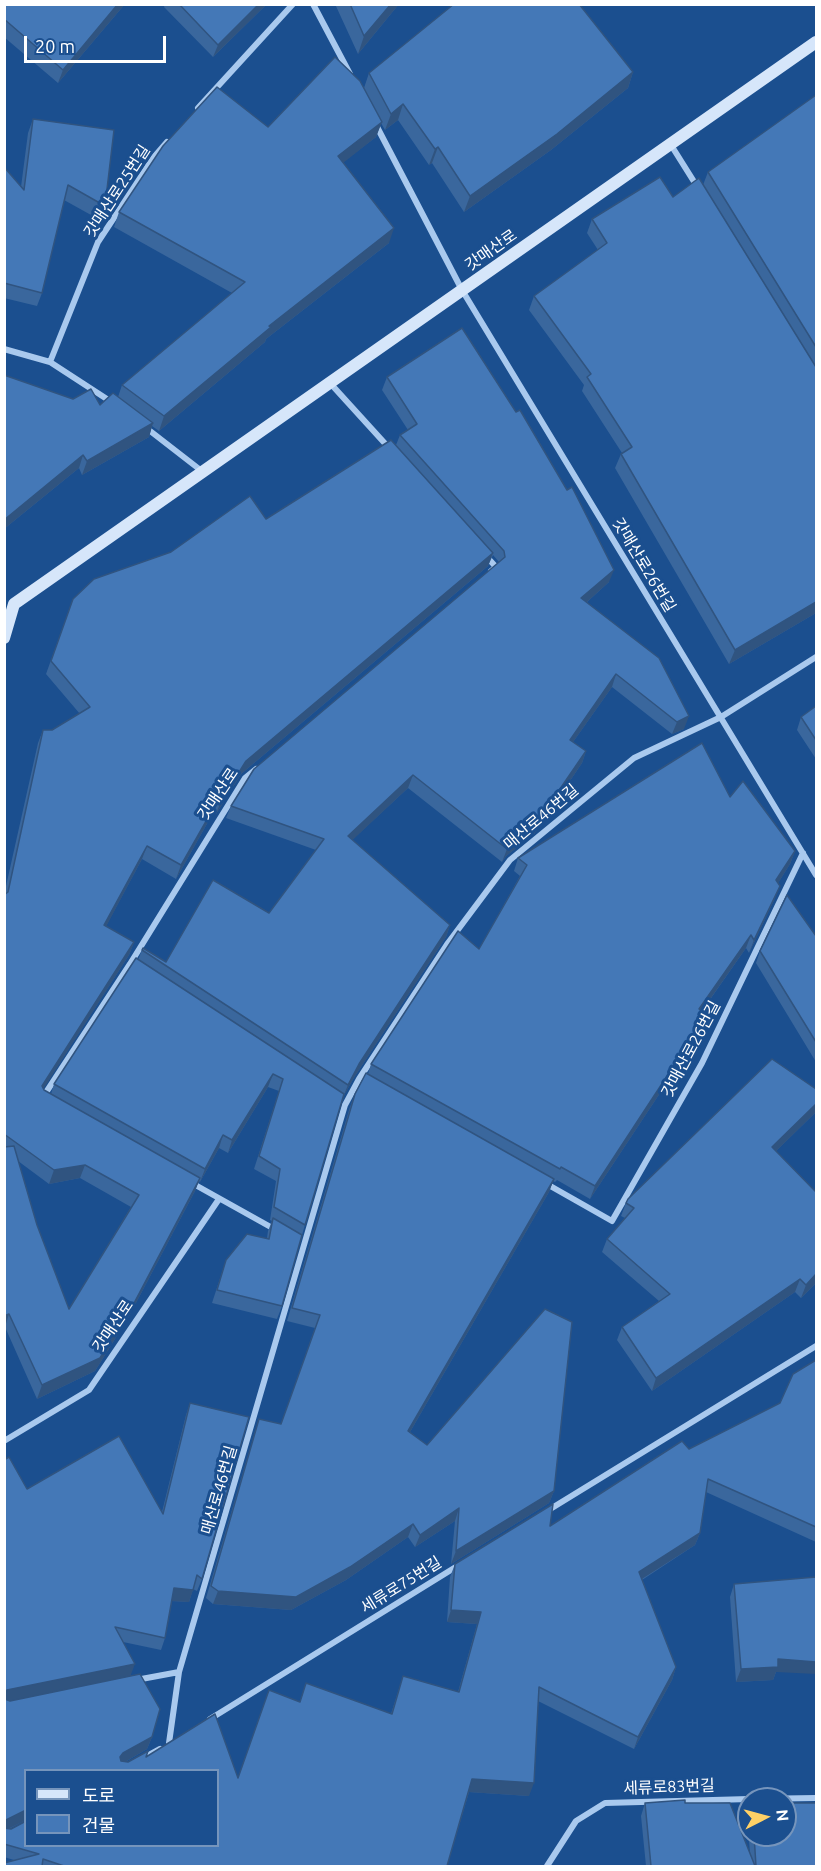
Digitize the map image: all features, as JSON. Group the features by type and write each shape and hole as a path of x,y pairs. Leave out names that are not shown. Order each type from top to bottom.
{"street":[{"path":"190,117 293,4"},
{"path":"313,4 352,79"},
{"name":"갓매산로","path":"4,638 9,602 203,472 816,42"},
{"path":"374,121 462,290"},
{"name":"갓매산로25번길","path":"50,362 98,242 154,157 175,133"},
{"path":"671,145 703,196"},
{"name":"갓매산로26번길","path":"462,290 816,875"},
{"path":"4,349 50,362 115,405"},
{"path":"330,383 393,453"},
{"path":"141,424 203,472"},
{"path":"480,549 496,567 487,574"},
{"name":"매산로46번길","path":"170,1743 179,1672 345,1105 358,1079 448,943 510,860 634,758 721,717 816,657"},
{"name":"갓매산로","path":"53,1105 42,1099 130,964 245,778 263,763"},
{"name":"갓매산로26번길","path":"541,1181 612,1221 702,1064 803,854"},
{"path":"130,964 140,971"},
{"path":"358,1079 369,1085"},
{"path":"336,1099 345,1105"},
{"path":"188,1181 286,1236"},
{"name":"갓매산로","path":"4,1441 89,1390 219,1198"},
{"path":"295,1241 305,1246"},
{"path":"543,1514 816,1346"},
{"name":"세류로75번길","path":"200,1725 463,1563"},
{"path":"125,1682 179,1672"},
{"path":"131,1765 180,1737"},
{"name":"세류로83번길","path":"797,1798 816,1798"},
{"name":"세류로83번길","path":"547,1866 576,1821 604,1803 737,1799"}],"building":[{"path":"4,4 118,4 63,70 4,19"},
{"path":"179,4 259,4 218,45"},
{"path":"350,4 391,4 364,36"},
{"path":"454,4 579,4 633,72 557,134 470,196 438,147 435,149 403,104 391,114 369,73"},
{"path":"335,57 360,81 382,122 338,156 394,228 269,326 271,327 164,416 122,385 245,282 119,212 163,146 217,87 268,127"},
{"path":"816,95 816,347 708,172"},
{"path":"33,119 114,130 105,206 68,185 42,293 4,283 4,167 24,190"},
{"path":"660,177 673,197 699,178 816,367 816,602 735,650 621,454 632,447 587,377 591,374 534,296 607,243 592,219"},
{"path":"462,328 516,412 520,410 567,490 572,487 614,570 581,598 659,658 689,716 677,722 616,674 570,740 586,751 538,821 507,849 413,775 348,836 450,925 359,1064 348,1085 142,950 143,948 166,962 213,880 269,913 324,839 231,806 254,769 505,557 504,551 400,435 417,424 387,377"},
{"path":"4,375 73,399 91,389 100,405 113,393 153,423 87,461 83,455 4,520"},
{"path":"391,440 493,553 246,761 221,801 218,800 181,865 147,846 104,925 134,942 42,1086 44,1090 200,1178 133,1305 100,1358 42,1385 9,1314 4,1316 4,1147 14,1146 37,1225 69,1309 139,1195 85,1165 54,1170 4,1134 4,895 8,892 43,730 52,730 90,707 51,661 73,599 94,579 171,552 250,496 266,519"},
{"path":"816,706 816,740 801,717"},
{"path":"702,743 730,797 743,781 795,851 776,880 780,886 754,940 751,935 699,1009 707,1015 595,1186 561,1167 560,1169 371,1064 458,931 479,949 527,865 518,858"},
{"path":"787,895 816,936 816,1042 760,951"},
{"path":"136,958 344,1094 305,1225 274,1207 280,1169 259,1156 283,1079 273,1074 232,1140 223,1135 205,1169 54,1084"},
{"path":"772,1059 816,1089 816,1104 772,1147 816,1192 816,1274 806,1285 800,1279 656,1378 622,1327 670,1294 607,1239 634,1208 626,1203 628,1199"},
{"path":"366,1073 554,1179 408,1431 427,1445 545,1309 572,1322 554,1491 456,1551 459,1508 420,1535 413,1524 350,1567 296,1597 218,1591 211,1586 259,1419 281,1424 320,1315 292,1308 355,1094"},
{"path":"273,1218 302,1235 282,1306 217,1290 226,1260 247,1234 269,1239"},
{"path":"816,1360 816,1527 708,1479 700,1533 639,1572 676,1667 638,1737 539,1687 534,1783 472,1779 447,1866 64,1866 43,1859 42,1866 4,1866 4,1863 39,1854 4,1844 4,1828 11,1829 24,1822 24,1847 219,1847 219,1769 24,1769 24,1811 4,1822 4,1698 10,1701 140,1674 160,1709 152,1737 123,1753 120,1757 121,1761 128,1762 148,1751 146,1757 215,1714 238,1778 269,1690 300,1702 306,1683 392,1714 403,1676 459,1692 481,1612 451,1610 455,1564 553,1504 550,1526 682,1441 689,1449 780,1403 793,1374"},
{"path":"190,1403 249,1417 202,1579 197,1575 193,1590 174,1588 165,1638 115,1627 135,1664 7,1690 4,1694 4,1460 9,1457 27,1489 119,1436 163,1514"},
{"path":"816,1577 816,1662 778,1659 778,1667 741,1669 734,1584"},
{"path":"685,1800 685,1803 730,1803 737,1821 737,1847 747,1847 755,1866 651,1866 645,1803"},
{"path":"797,1803 816,1803 816,1866 756,1866 755,1847 797,1847"}]}
